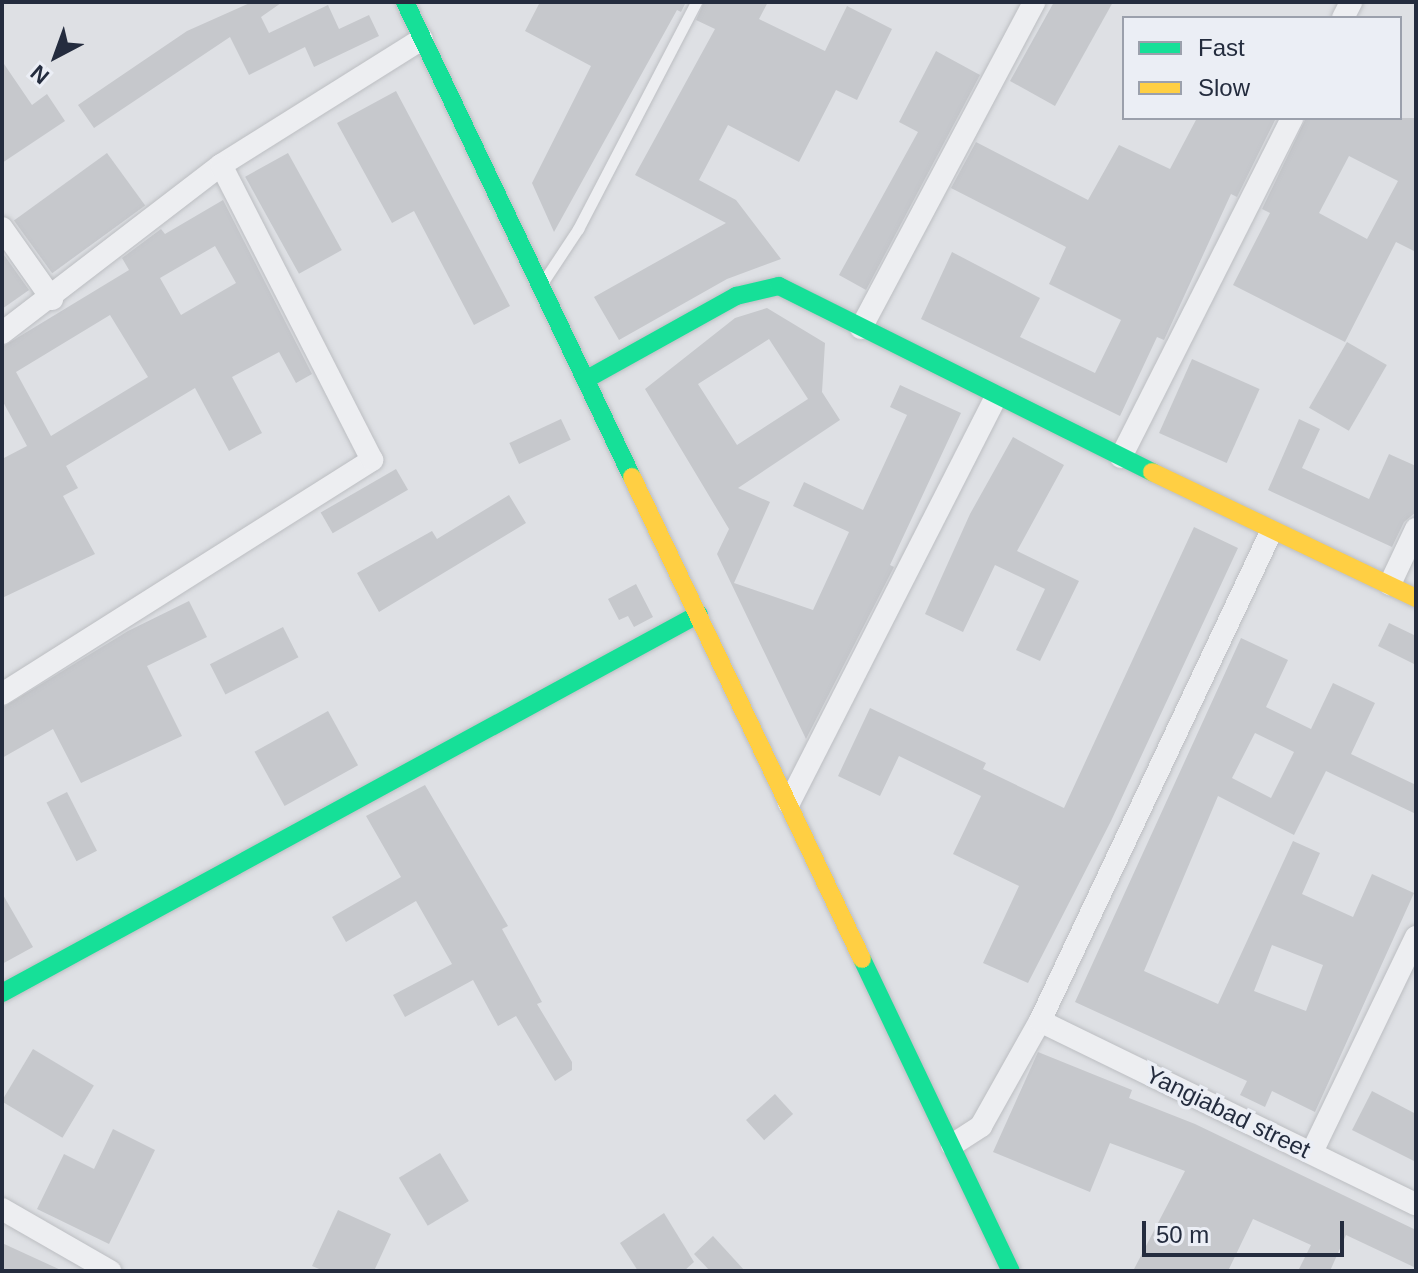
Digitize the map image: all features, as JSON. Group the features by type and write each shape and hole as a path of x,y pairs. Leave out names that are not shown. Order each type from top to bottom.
{"street":[{"path":"405,2 1011,1271"},
{"path":"861,328 1034,2"},
{"path":"2,333 52,299 221,165 422,39"},
{"path":"1121,457 1291,120"},
{"path":"2,694 372,460 221,165"},
{"path":"2,228 52,299"},
{"path":"587,379 761,287 779,286 1271,532 1416,598"},
{"path":"789,803 996,397"},
{"path":"1390,584 1416,529"},
{"path":"952,1145 981,1126 1040,1021 1271,532"},
{"path":"2,993 699,614"},
{"path":"1312,1152 1416,937"},
{"name":"Yangiabad street","path":"1040,1021 1416,1204"},
{"path":"2,1209 110,1271"}],"lane":[{"path":"541,285 578,229 696,2"}],"building":[{"path":"252,2 281,3 261,17 269,33 328,5 339,29 369,15 379,36 314,67 305,47 249,75 230,37 94,128 78,105 187,31"},
{"path":"540,2 686,2 681,12 677,10 554,232 532,183 591,66 525,31"},
{"path":"704,2 768,2 759,19 825,51 847,6 892,29 857,100 836,90 799,162 728,125 699,180 736,200 781,259 727,279 619,340 594,297 726,223 635,175 715,29 696,20"},
{"path":"1054,2 1113,2 1055,106 1010,81"},
{"path":"936,51 980,75 866,290 839,275 918,132 899,122"},
{"path":"2,61 32,105 47,94 65,121 2,163"},
{"path":"396,91 510,306 474,325 414,211 392,223 337,123"},
{"path":"1416,118 1416,252 1396,242 1345,342 1233,285 1270,213 1262,209 1305,120","holes":["1349,156 1398,181 1367,239 1319,213"]},
{"path":"1196,120 1275,120 1237,197 1231,194 1164,340 1157,337 1120,416 921,319 952,252 1040,298 1020,337 1095,373 1121,320 1049,284 1066,247 951,188 976,142 1088,200 1119,145 1170,169"},
{"path":"107,153 145,206 52,273 14,221"},
{"path":"288,153 342,250 299,274 245,177"},
{"path":"223,200 312,374 296,383 279,352 232,377 262,433 229,451 195,388 66,466 78,488 63,496 95,554 2,598 2,459 27,446 2,400 2,347 129,270 122,258 161,229 165,234","holes":["215,246 236,283 181,315 160,278","110,315 148,377 51,436 16,372"]},
{"path":"2,252 29,290 2,309"},
{"path":"767,308 825,343 822,392 840,420 738,488 770,502 734,583 813,610 849,532 793,506 804,482 863,510 907,415 890,407 900,385 961,413 890,565 894,567 806,739 717,554 729,529 645,389 735,318","holes":["769,339 808,399 737,445 698,384"]},
{"path":"1347,342 1387,365 1349,431 1309,408"},
{"path":"1192,359 1260,389 1227,463 1159,433"},
{"path":"561,419 571,440 519,464 509,443"},
{"path":"1299,419 1320,429 1302,468 1369,499 1389,454 1416,466 1416,512 1404,522 1392,547 1268,490"},
{"path":"1013,437 1064,465 1017,551 1079,581 1040,661 1016,650 1045,589 995,565 963,632 925,614 970,514"},
{"path":"396,469 408,490 333,533 321,512"},
{"path":"509,495 526,523 379,612 357,573 432,531 437,539"},
{"path":"1194,527 1238,548 1111,821 1028,983 983,963 1019,886 953,854 981,796 899,756 880,796 838,776 870,708 986,763 983,769 1064,808"},
{"path":"636,584 653,617 634,627 628,616 619,620 608,599"},
{"path":"189,601 207,637 147,666 182,736 81,783 53,729 2,758 2,708 128,631"},
{"path":"1389,623 1416,636 1416,665 1378,646"},
{"path":"283,627 298,657 225,695 210,664"},
{"path":"1241,638 1288,660 1266,707 1311,729 1333,683 1375,703 1351,754 1416,785 1416,814 1326,771 1294,835 1218,796 1144,971 1218,1004 1293,841 1320,853 1302,894 1353,917 1372,874 1414,893 1315,1112 1272,1091 1265,1107 1240,1095 1247,1081 1075,1002","holes":["1255,733 1294,752 1271,798 1232,778","1272,945 1323,965 1306,1011 1254,991"]},
{"path":"328,711 358,765 285,806 255,752"},
{"path":"425,785 508,926 502,929 542,1002 537,1004 572,1062 572,1070 555,1081 516,1016 498,1026 473,980 405,1017 393,995 452,964 416,901 346,942 332,917 401,877 366,816"},
{"path":"67,792 97,851 76,861 47,802"},
{"path":"2,893 33,947 2,964"},
{"path":"33,1049 94,1086 62,1138 2,1102"},
{"path":"1038,1052 1132,1090 1129,1098 1195,1124 1416,1230 1416,1268 1346,1235 1330,1271 1298,1271 1311,1245 1253,1219 1228,1271 1133,1271 1185,1171 1110,1143 1090,1192 993,1152"},
{"path":"1372,1091 1416,1114 1416,1162 1352,1130"},
{"path":"775,1094 793,1114 764,1140 746,1120"},
{"path":"113,1129 155,1150 109,1244 37,1209 64,1154 94,1169"},
{"path":"440,1153 469,1201 428,1226 399,1178"},
{"path":"338,1210 391,1234 374,1271 324,1271 312,1266"},
{"path":"664,1213 694,1262 684,1271 638,1271 620,1243"},
{"path":"713,1236 745,1271 710,1271 694,1254"},
{"path":"2,1243 63,1271 2,1271"}],"traffic: fast":[{"path":"405,2 632,477"},
{"path":"587,379 736,296 779,286 1152,472"},
{"path":"2,993 699,614"},
{"path":"862,959 1011,1271"}],"traffic: slow":[{"path":"1152,472 1416,598"},
{"path":"632,477 862,959"}]}
